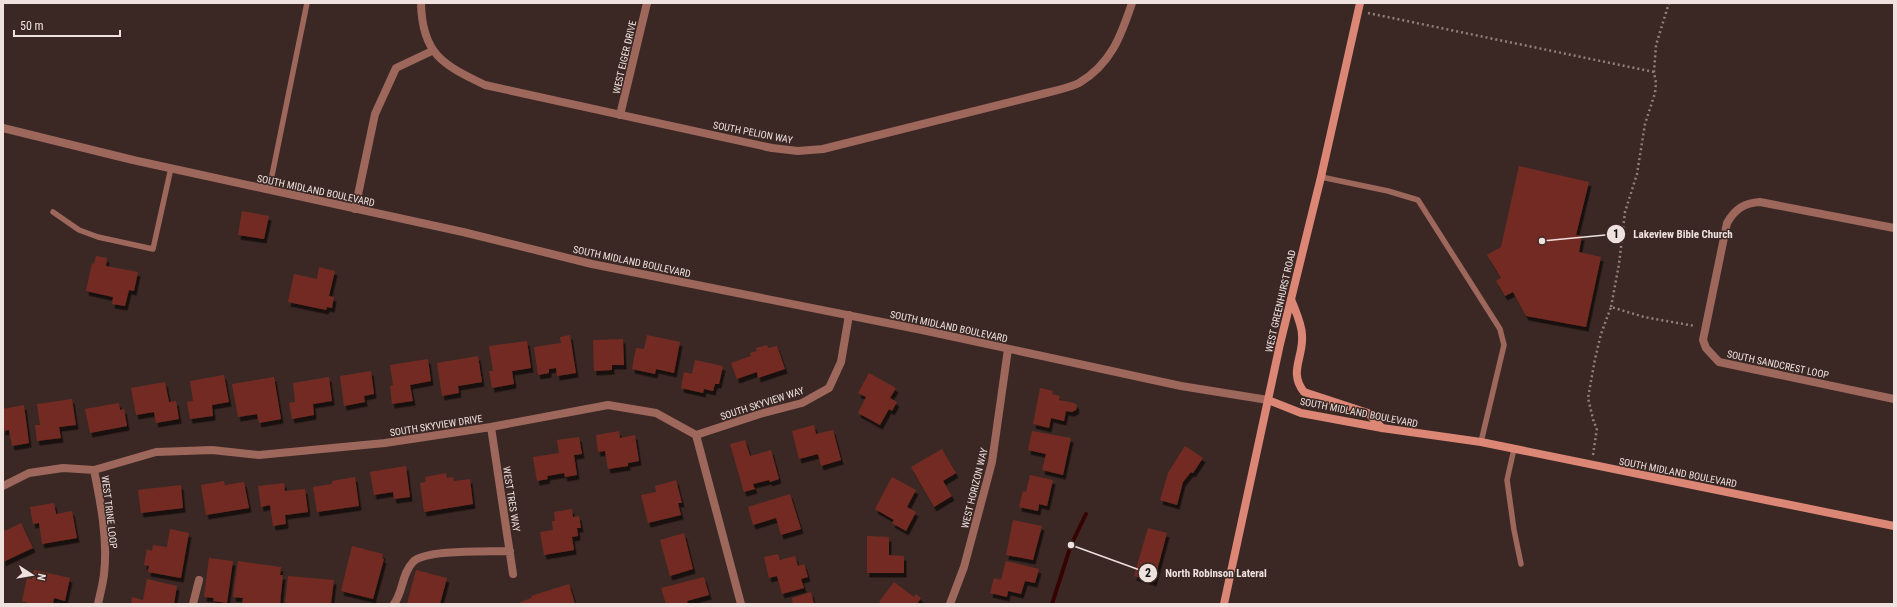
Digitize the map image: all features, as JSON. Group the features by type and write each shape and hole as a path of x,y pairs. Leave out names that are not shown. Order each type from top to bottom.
{"main road":[{"name":"WEST GREENHURST ROAD","path":"1224,604 1291,298 1321,177 1359,7"},
{"path":"1291,298 1302,335 1296,372 1298,384 1304,392 1368,413 1382,428"},
{"name":"SOUTH MIDLAND BOULEVARD","path":"1268,400 1301,413 1382,428 1480,442 1894,526"}],"street":[{"path":"355,209 375,114 396,68 432,51 421,23 421,3"},
{"name":"WEST EIGER DRIVE","path":"620,115 647,3"},
{"name":"SOUTH PELION WAY","path":"432,51 454,71 485,85 772,148 798,151 817,149 1078,84 1097,70 1111,54 1121,35 1132,3"},
{"name":"SOUTH MIDLAND BOULEVARD","path":"3,128 171,168 463,232 592,264 849,315 1181,386 1268,400"},
{"name":"SOUTH SANDCREST LOOP","path":"1894,228 1760,202 1750,202 1742,205 1727,223 1704,328 1703,340 1706,348 1719,362 1894,399"},
{"name":"SOUTH SKYVIEW WAY","path":"696,435 760,414 802,403 829,388 841,362 849,315"},
{"name":"WEST HORIZON WAY","path":"950,604 964,567 992,462 1008,349"},
{"name":"SOUTH SKYVIEW DRIVE","path":"3,486 29,473 63,468 94,470 156,452 212,450 259,455 385,443 491,427 608,405 656,413 696,435"},
{"name":"WEST TRES WAY","path":"491,427 513,574"},
{"path":"696,435 741,604"},
{"name":"WEST TRINE LOOP","path":"94,470 99,492 105,546 104,575 98,604"},
{"path":"394,604 406,573 413,561 431,553 510,551"},
{"path":"193,604 198,580"}],"lane":[{"path":"269,190 307,3"},
{"path":"53,212 79,230 98,237 153,249 171,168"},
{"path":"1321,177 1388,191 1418,200 1500,329 1504,345 1480,442"},
{"path":"1514,449 1508,480 1514,530 1521,564"}],"path":[{"path":"1591,465 1597,438 1597,428 1594,424 1588,398 1600,340 1611,307 1619,264 1625,212 1637,174 1645,124 1655,92 1654,72 1656,45 1669,3"},
{"path":"1359,7 1654,72"},
{"path":"1611,307 1644,316 1704,328"}],"building":[{"path":"1519,166 1589,182 1576,235 1582,236 1579,252 1601,257 1586,327 1526,316 1513,292 1505,296 1496,281 1501,278 1487,255 1501,247"},
{"path":"242,211 269,216 264,239 238,235"},
{"path":"96,256 107,258 106,266 138,272 134,291 129,290 125,306 112,304 113,297 86,291 92,263 94,264"},
{"path":"319,267 335,271 329,296 334,297 332,308 327,307 326,310 288,302 294,274 317,279"},
{"path":"570,335 576,373 557,376 556,368 549,369 549,373 538,375 534,347 561,343 560,337"},
{"path":"647,335 680,342 674,373 656,369 655,374 632,369 636,348 644,349"},
{"path":"623,339 624,365 612,365 612,370 594,371 593,340"},
{"path":"527,341 531,368 512,371 514,384 492,388 489,371 493,371 489,346"},
{"path":"767,345 768,348 777,346 785,369 758,378 757,372 737,379 731,363 751,356 750,353 757,351 756,348"},
{"path":"478,356 482,382 458,386 459,393 442,396 437,363"},
{"path":"428,359 431,381 410,385 413,401 392,404 390,386 393,385 390,365"},
{"path":"695,360 723,366 719,384 715,384 713,391 704,389 703,393 681,388 684,372 692,374"},
{"path":"371,371 374,394 364,396 365,402 344,406 340,376"},
{"path":"869,373 896,388 890,398 897,402 892,411 889,409 880,425 858,413 866,397 858,393"},
{"path":"224,375 229,402 212,405 213,416 190,419 187,402 193,401 190,381"},
{"path":"274,377 281,419 259,423 257,414 238,417 232,384"},
{"path":"329,377 332,401 313,404 314,415 292,419 289,403 295,402 293,383"},
{"path":"165,382 169,402 176,401 179,419 156,423 154,412 136,415 131,388"},
{"path":"1040,388 1053,391 1052,394 1060,396 1059,400 1074,403 1077,405 1076,410 1072,412 1066,411 1064,421 1051,418 1049,428 1033,424"},
{"path":"72,399 76,425 59,427 61,438 37,441 35,425 40,425 37,404"},
{"path":"119,403 120,410 124,409 127,426 90,433 85,409"},
{"path":"24,405 29,443 12,446 9,430 3,431 3,409"},
{"path":"814,425 816,434 833,430 841,460 821,466 818,454 799,459 792,431"},
{"path":"619,431 620,438 635,435 639,461 628,463 628,466 608,469 605,451 598,452 596,435"},
{"path":"1032,431 1071,438 1063,475 1042,470 1046,454 1028,450"},
{"path":"579,437 582,454 574,455 577,475 565,477 564,473 547,476 548,479 537,481 533,457 559,453 557,440"},
{"path":"745,440 750,456 771,450 779,479 770,482 769,480 753,484 755,489 744,492 730,444"},
{"path":"1185,446 1203,458 1193,473 1191,472 1183,482 1177,505 1160,500 1168,473"},
{"path":"942,449 956,473 943,481 952,496 934,507 911,467"},
{"path":"406,466 410,497 394,499 393,492 374,495 370,472"},
{"path":"446,473 447,478 453,477 454,481 470,479 473,504 424,512 420,483 426,482 425,477"},
{"path":"1030,475 1053,480 1047,506 1039,504 1038,511 1019,507 1023,491 1026,492"},
{"path":"355,477 359,506 317,512 313,487 332,484 332,481"},
{"path":"892,477 916,490 907,507 916,512 906,531 892,523 894,520 875,509"},
{"path":"676,480 682,503 678,503 681,515 648,523 641,495 656,492 655,486"},
{"path":"224,481 225,485 244,482 249,508 206,515 201,485"},
{"path":"284,483 285,491 305,489 308,512 285,515 286,524 273,526 270,505 261,507 258,486"},
{"path":"181,485 183,508 141,513 138,490"},
{"path":"790,494 801,529 781,535 776,518 753,525 748,507"},
{"path":"54,503 56,514 72,511 77,538 42,544 39,523 33,524 30,507"},
{"path":"572,509 573,517 579,516 581,528 577,528 578,536 572,537 574,550 544,555 540,532 553,530 552,521 555,521 554,512"},
{"path":"1013,520 1042,526 1033,560 1006,555"},
{"path":"21,523 33,548 3,562 3,527 5,531"},
{"path":"1148,528 1167,533 1154,582 1134,576"},
{"path":"170,529 189,533 181,578 148,572 149,566 144,565 147,549 152,551 153,545 167,547"},
{"path":"684,533 693,569 670,576 660,540"},
{"path":"867,536 889,537 889,555 904,556 904,573 867,573"},
{"path":"352,546 383,554 382,558 384,559 373,599 341,591"},
{"path":"778,554 780,560 795,556 798,566 804,564 808,577 801,579 804,588 782,594 777,576 769,578 764,557"},
{"path":"209,558 233,561 227,603 213,601 214,598 204,597"},
{"path":"238,561 281,567 280,575 283,575 280,604 242,604 243,598 233,597"},
{"path":"1006,561 1039,569 1035,583 1025,581 1021,594 1008,591 1007,597 990,593 994,578 1001,580"},
{"path":"34,570 70,578 65,601 54,598 53,604 27,604 22,601 27,578 32,579"},
{"path":"416,570 447,578 440,604 407,604"},
{"path":"288,576 334,580 331,604 285,604"},
{"path":"704,577 709,595 687,601 688,604 666,604 661,588"},
{"path":"147,579 177,586 174,604 131,604 132,597 143,600"},
{"path":"894,582 914,597 916,594 921,598 917,604 882,604 879,602"},
{"path":"569,584 575,604 521,604 520,602 532,598 531,596"},
{"path":"811,592 814,604 793,604 792,598"}],"waterway":[{"path":"1052,604 1071,545 1086,514"}],"place":[{"name":"Lakeview Bible Church","path":"1542,241"},
{"name":"North Robinson Lateral","path":"1071,545"}]}
